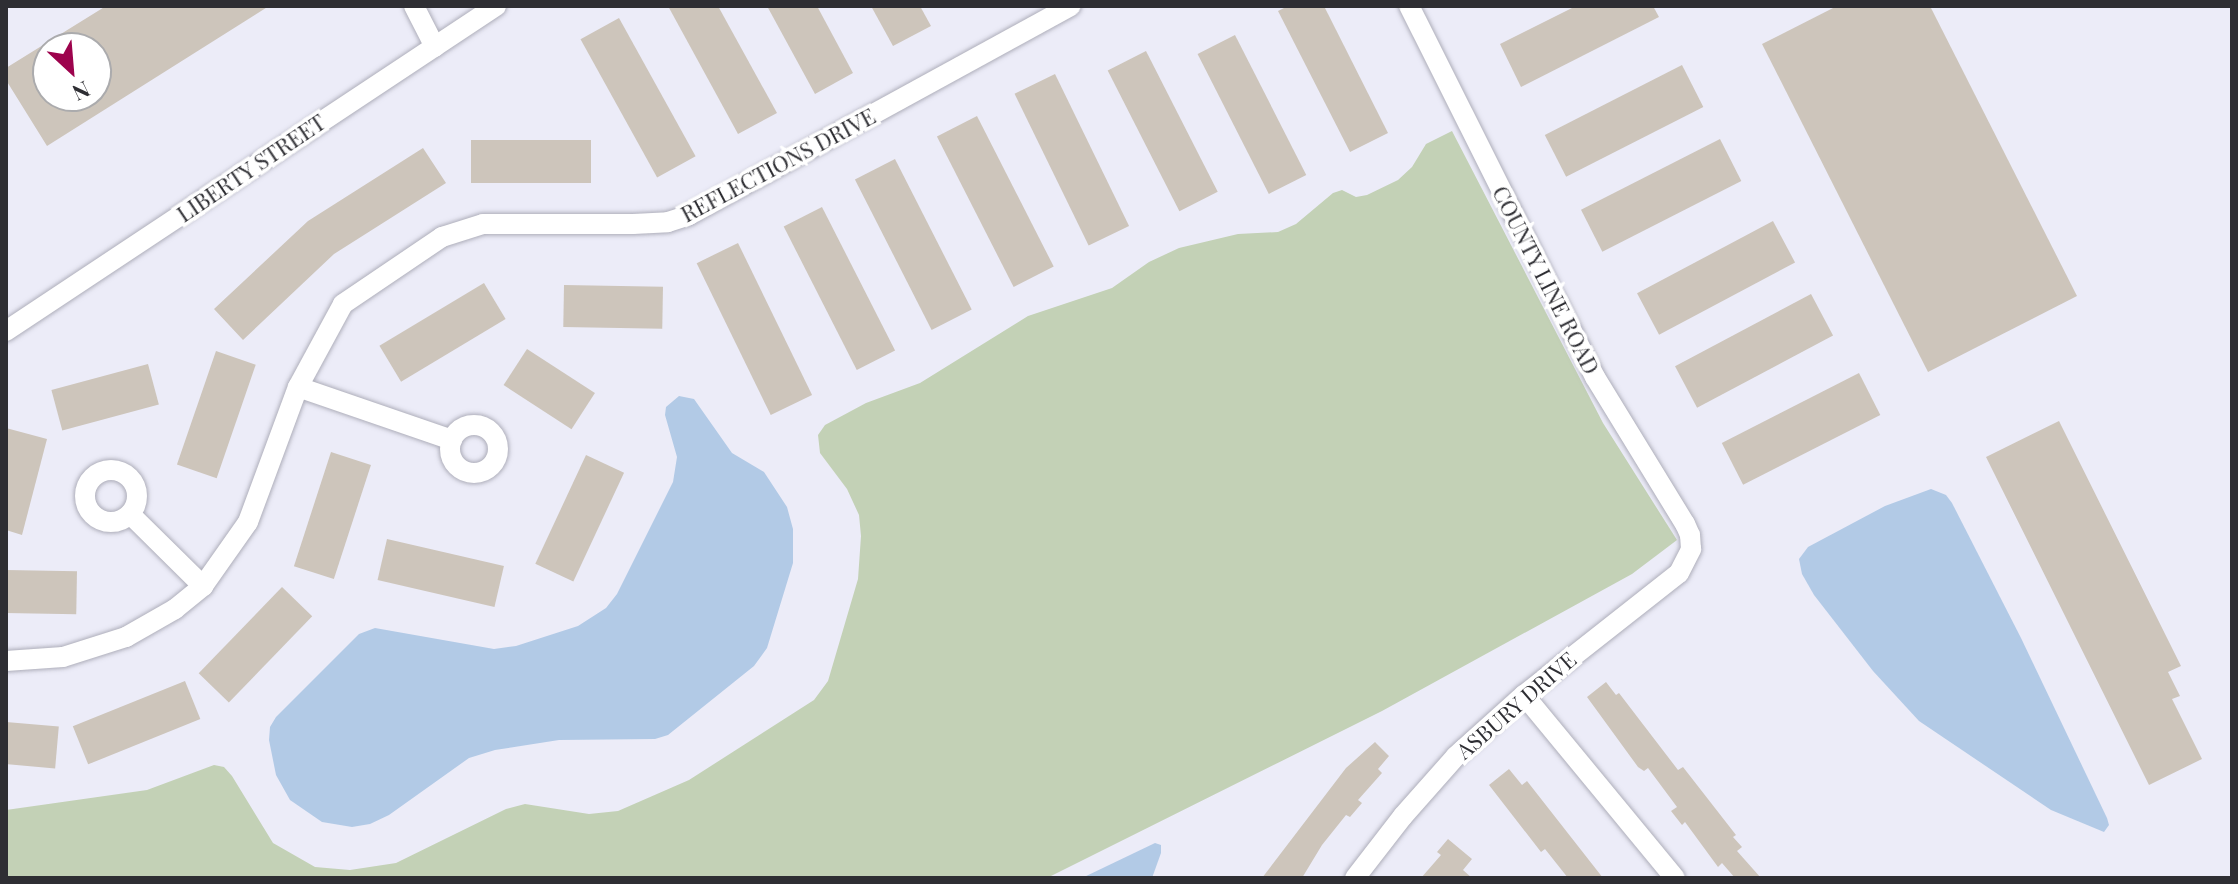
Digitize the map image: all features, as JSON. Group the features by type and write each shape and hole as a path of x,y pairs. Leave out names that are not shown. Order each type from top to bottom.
{"street":[{"path":"414,6 435,47"},
{"name":"LIBERTY STREET","path":"6,331 496,6"},
{"name":"REFLECTIONS DRIVE","path":"6,661 63,657 126,637 175,609 203,586 248,522 298,387 343,304 442,237 483,224 656,223 689,215 1071,6"},
{"name":"COUNTY LINE ROAD","path":"1409,6 1595,377 1685,524 1691,549"},
{"path":"298,387 452,440"},
{"path":"130,514 203,586"},
{"name":"ASBURY DRIVE","path":"1355,878 1433,781 1524,695 1679,573 1691,549"},
{"path":"1524,695 1675,878"}],"green space":[{"path":"1452,131 1603,423 1677,540 1632,574 1382,711 1047,878 6,878 6,810 147,790 214,765 224,767 232,776 273,843 315,867 350,870 396,863 506,809 525,804 589,814 618,811 689,780 814,700 828,681 858,579 861,536 859,515 847,489 820,453 818,435 825,425 866,403 920,383 1028,316 1112,288 1149,262 1179,248 1238,234 1278,232 1296,224 1333,193 1342,190 1356,197 1367,195 1398,180 1412,167 1426,144"}],"water":[{"path":"679,396 694,399 732,453 764,472 787,507 793,529 793,563 767,648 754,666 668,735 655,739 559,740 495,750 469,758 389,815 370,824 352,827 322,822 290,800 276,775 269,740 270,727 276,717 359,634 375,628 494,649 516,646 578,626 606,608 617,594 673,482 677,457 665,415 666,407"},
{"path":"1931,489 1946,495 1952,503 2021,638 2107,818 2109,825 2104,832 2051,810 1919,721 1873,671 1814,595 1802,574 1799,559 1808,547 1885,506"},
{"path":"1155,843 1161,845 1161,853 1152,878 1082,878"}],"building":[{"path":"106,6 269,6 112,105 112,32 64,32"},
{"path":"668,6 718,6 777,113 738,134"},
{"path":"767,6 817,6 853,73 815,94"},
{"path":"871,6 920,6 931,26 893,46"},
{"path":"1288,6 1324,6 1388,133 1350,152 1278,11"},
{"path":"1576,6 1653,6 1659,17 1521,87 1500,44"},
{"path":"1837,6 1930,6 2077,296 1928,372 1762,44"},
{"path":"619,18 696,156 657,178 581,39"},
{"path":"1235,35 1306,175 1269,194 1198,54"},
{"path":"1146,51 1218,192 1179,211 1108,71"},
{"path":"32,52 32,112 101,112 47,146 6,80 6,68"},
{"path":"1682,65 1703,107 1566,177 1545,135"},
{"path":"1055,74 1129,226 1089,246 1015,94"},
{"path":"977,116 1054,267 1014,287 937,136"},
{"path":"1720,139 1741,181 1602,252 1581,210"},
{"path":"471,140 591,140 591,183 471,183"},
{"path":"423,148 446,183 334,254 243,340 214,309 308,221"},
{"path":"895,159 972,310 932,330 855,179"},
{"path":"822,207 895,350 857,370 784,227"},
{"path":"1773,221 1795,262 1659,335 1637,293"},
{"path":"738,243 812,395 771,415 697,263"},
{"path":"484,283 506,319 401,382 379,346"},
{"path":"564,285 663,287 662,329 563,327"},
{"path":"1811,294 1833,335 1697,408 1675,366"},
{"path":"527,349 595,393 572,429 504,385"},
{"path":"216,351 256,365 217,478 177,464"},
{"path":"148,364 159,405 62,430 51,390"},
{"path":"1859,373 1880,415 1743,485 1722,443"},
{"path":"2059,421 2181,666 2168,672 2180,696 2172,699 2202,759 2149,785 1986,457"},
{"path":"6,428 47,439 22,535 6,530"},
{"path":"331,452 371,465 334,579 294,566"},
{"path":"586,455 624,473 573,582 535,564"},
{"path":"387,539 504,566 494,607 378,580"},
{"path":"6,570 77,571 76,614 6,613"},
{"path":"282,587 312,616 229,702 199,673"},
{"path":"185,681 200,719 88,764 73,726"},
{"path":"1606,682 1616,695 1619,693 1678,770 1683,767 1736,835 1733,837 1742,847 1737,851 1761,878 1735,878 1722,863 1718,867 1685,822 1682,825 1671,811 1677,807 1648,768 1644,771 1638,767 1587,697"},
{"path":"6,722 59,727 55,768 6,764"},
{"path":"1375,742 1389,756 1378,769 1382,773 1358,800 1362,803 1350,817 1346,815 1322,845 1302,878 1262,878 1346,768"},
{"path":"1509,769 1522,785 1527,781 1603,878 1568,878 1545,849 1541,852 1489,785"},
{"path":"1448,839 1472,859 1463,870 1472,878 1421,878 1441,855 1437,852"}]}
